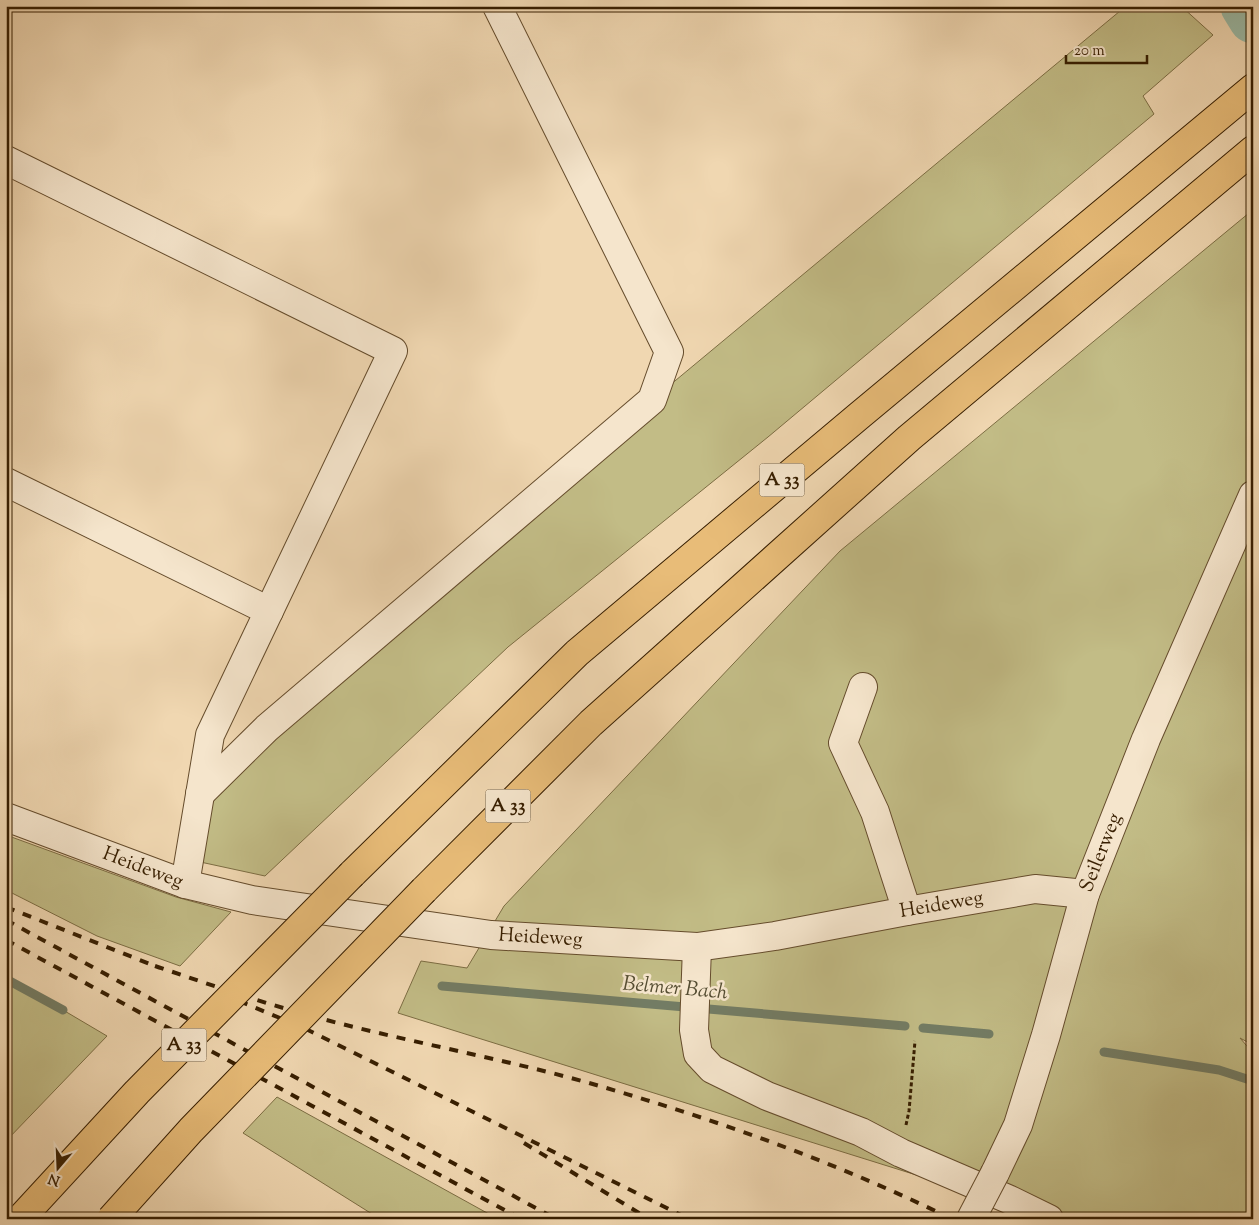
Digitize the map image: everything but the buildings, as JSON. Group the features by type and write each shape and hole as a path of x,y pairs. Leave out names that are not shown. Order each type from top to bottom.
{"highway":[{"name":"A 33","path":"20,1219 137,1092 352,874 577,653 1253,88"},
{"name":"A 33","path":"111,1219 191,1130 424,890 591,722 887,458 1253,150"}],"street":[{"path":"200,794 267,728 652,400 669,352 497,6"},
{"path":"6,160 393,351 210,736 185,884"},
{"path":"6,482 269,611"},
{"name":"Seilerweg","path":"972,1219 1018,1125 1046,1035 1085,894 1146,739 1253,495"},
{"path":"863,687 843,744 875,812 907,911"},
{"name":"Heideweg","path":"6,817 185,884 252,900 491,934 697,947 775,936 1035,889 1085,894"},
{"path":"697,947 694,1030 698,1054 712,1069 767,1096 861,1132 900,1153 1008,1199 1049,1219"}],"path":[{"path":"900,1153 909,1111 915,1041"}],"shaded area":[{"path":"1126,6 1181,6 1213,35 1143,96 1154,114 768,437 508,647 265,876 191,860 200,794 652,400"},
{"path":"1249,213 1253,216 1253,1045 1240,1038 1253,1053 1253,1219 1038,1219 1006,1203 398,1013 421,961 467,968 504,906 840,551"},
{"path":"6,835 176,897 231,912 180,966 97,936 6,890"},
{"path":"6,979 107,1036 6,1141"},
{"path":"277,1097 498,1219 380,1219 243,1133"}],"waterway":[{"path":"1245,6 1253,19"},
{"name":"Belmer Bach","path":"6,979 63,1010"},
{"name":"Belmer Bach","path":"442,986 905,1026"},
{"name":"Belmer Bach","path":"923,1028 989,1034"},
{"name":"Belmer Bach","path":"1104,1052 1219,1070 1253,1081"}],"railway":[{"path":"6,907 160,968"},
{"path":"6,920 556,1219"},
{"path":"6,940 521,1219"},
{"path":"155,966 250,998 308,1015 548,1072 630,1095 724,1125 817,1159 952,1219"},
{"path":"239,1001 304,1028 689,1219"},
{"path":"524,1143 649,1219"}]}
